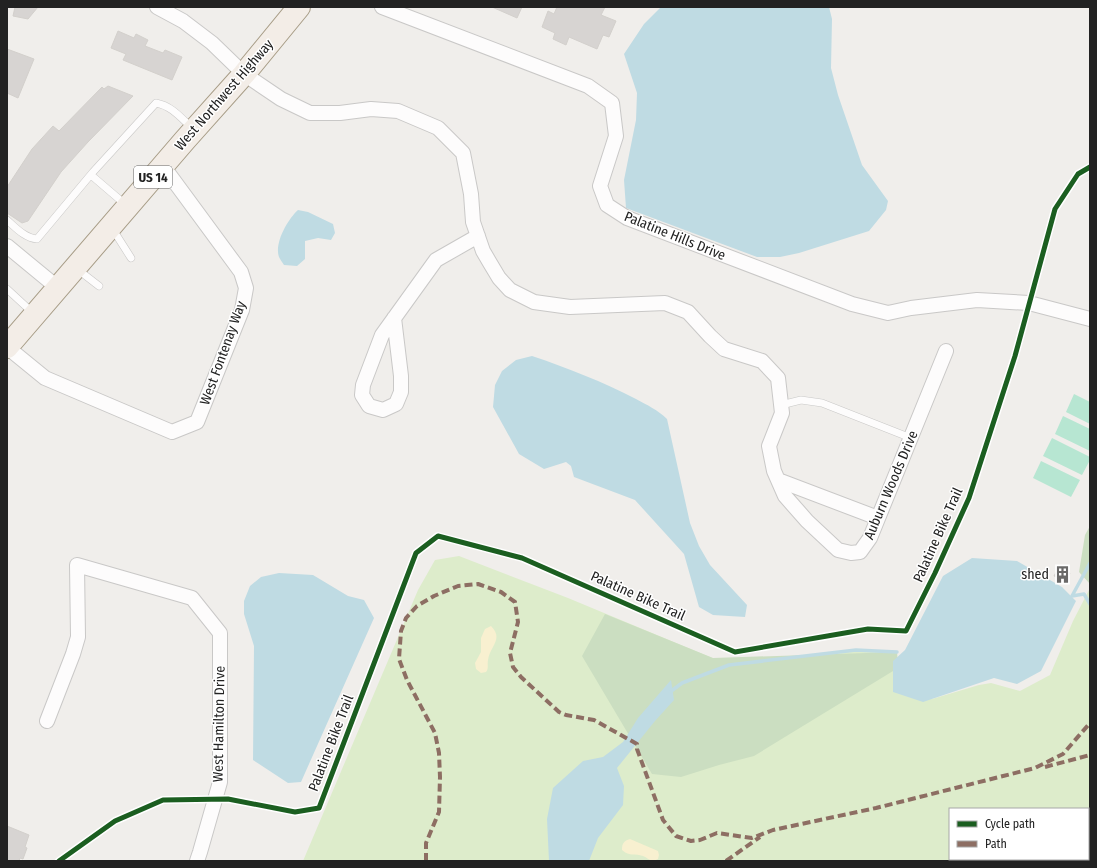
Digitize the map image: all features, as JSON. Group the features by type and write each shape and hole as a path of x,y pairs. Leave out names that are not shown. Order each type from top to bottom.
{"main road":[{"name":"West Northwest Highway","path":"8,346 194,129 244,74 298,7"}],"street":[{"name":"Auburn Woods Drive","path":"157,7 183,21 212,43 244,74 281,99 310,113 340,113 371,109 398,111 438,128 463,153 473,222 483,251 499,278 510,290 534,302 570,308 665,303 688,312 724,349 762,361 778,378 782,413 770,446 774,471 785,496 807,521 838,550 851,553 860,552 870,538 946,351"},
{"name":"Palatine Hills Drive","path":"382,7 588,86 612,103 616,136 600,186 607,205 627,218 852,304 888,313 911,308 977,300 1029,303 1090,319"},
{"name":"West Fontenay Way","path":"8,346 45,378 172,432 197,422 242,310 246,288 241,272 163,166"},
{"path":"394,318 401,376 401,392 396,404 383,410 369,406 362,395 363,385 382,335 394,318 436,260 478,236"},
{"path":"7,246 58,288"},
{"path":"778,480 878,518"},
{"name":"West Hamilton Drive","path":"47,721 78,637 77,566 192,598 220,633 220,782 200,852 196,861"}],"lane":[{"path":"7,220 26,236 37,239 91,175 156,103 164,104 172,109 194,129"},
{"path":"91,175 128,207"},
{"path":"111,226 131,258"},
{"path":"75,268 99,286"},
{"path":"7,289 35,315"},
{"path":"781,405 801,400 822,403 911,438"}],"green space":[{"path":"1074,394 1090,402 1090,424 1066,412"},
{"path":"1063,416 1090,429 1090,451 1055,434"},
{"path":"1052,438 1090,457 1090,460 1082,475 1043,456"},
{"path":"1041,461 1080,480 1071,497 1033,478"},
{"path":"1090,526 1090,584 1079,572 1085,535"},
{"path":"459,556 568,598 729,665 856,650 897,652 898,668 932,699 979,685 991,683 1020,691 1050,675 1073,621 1090,588 1090,861 303,861 418,590 435,560"},
{"path":"605,614 713,658 897,652 898,668 754,756 681,777 652,774 582,656"}],"sand":[{"path":"491,626 495,631 496,639 489,655 487,671 481,673 476,669 475,663 481,652 481,638 485,629"},
{"path":"630,839 658,851 658,859 652,861 643,856 630,854 622,850 623,844"}],"water":[{"path":"661,7 829,7 832,19 831,68 838,95 862,165 888,201 886,210 869,231 799,253 780,257 757,257 626,208 624,180 636,120 637,93 624,54 644,24"},
{"path":"298,210 308,212 333,224 335,233 331,240 318,238 305,241 305,259 297,266 284,265 279,257 278,245 286,225"},
{"path":"532,356 572,370 611,387 652,408 667,419 690,523 699,546 710,565 747,605 745,617 713,615 699,607 684,554 635,500 574,477 571,466 566,462 544,469 519,454 493,407 495,385 502,371 516,360"},
{"path":"972,558 1017,561 1062,587 1076,601 1041,671 1017,684 994,678 923,702 893,692 893,661 905,650 943,576"},
{"path":"279,573 313,575 348,596 364,600 374,618 301,782 288,783 253,760 254,646 244,614 244,601 250,586 261,577"},
{"path":"671,680 674,700 617,768 624,786 623,805 598,838 589,861 549,861 547,819 553,788 583,761 603,757 623,742 638,718"}],"building":[{"path":"15,7 38,7 28,19 13,16"},
{"path":"492,7 522,7 517,18"},
{"path":"557,7 605,7 601,15 616,21 609,37 603,35 597,49 569,37 566,45 553,39 555,33 542,27 548,11 554,14"},
{"path":"118,31 134,38 136,34 148,40 145,46 163,53 165,50 182,57 172,80 123,60 126,54 111,48"},
{"path":"7,49 34,59 18,98 7,93"},
{"path":"108,86 133,96 61,172 28,221 22,223 7,213 7,187 32,149 53,126 59,131 102,87 104,89"},
{"name":"shed","path":"1059,567 1070,573 1066,580 1054,576"},
{"path":"7,826 29,835 25,847 27,848 23,859 20,858 19,861 7,861"}],"waterway":[{"path":"1072,596 1090,563"},
{"path":"1072,596 1084,594 1090,604"},
{"path":"670,692 682,683 729,665 856,650 897,652"}],"marked path":[{"path":"426,861 426,843 439,812 439,753 435,733 407,680 399,659 401,631 406,618 417,606 434,596 458,586 478,584 501,592 515,602 518,622 510,653 513,667 521,677 559,712 566,715 594,720 637,744 637,749 663,820 676,836 691,841 700,840 717,833 752,838 773,830 876,808 1035,768 1063,754 1090,723"},
{"path":"1045,767 1090,755"},
{"path":"726,861 760,837"}],"cycle path":[{"name":"Palatine Bike Trail","path":"59,861 115,821 163,800 228,799 295,812 319,808 416,553 438,536 522,558 735,652 868,629 906,631 935,573 969,498 1015,356 1055,209 1078,174 1090,167"}],"place":[{"name":"shed","path":"1062,574"}]}
